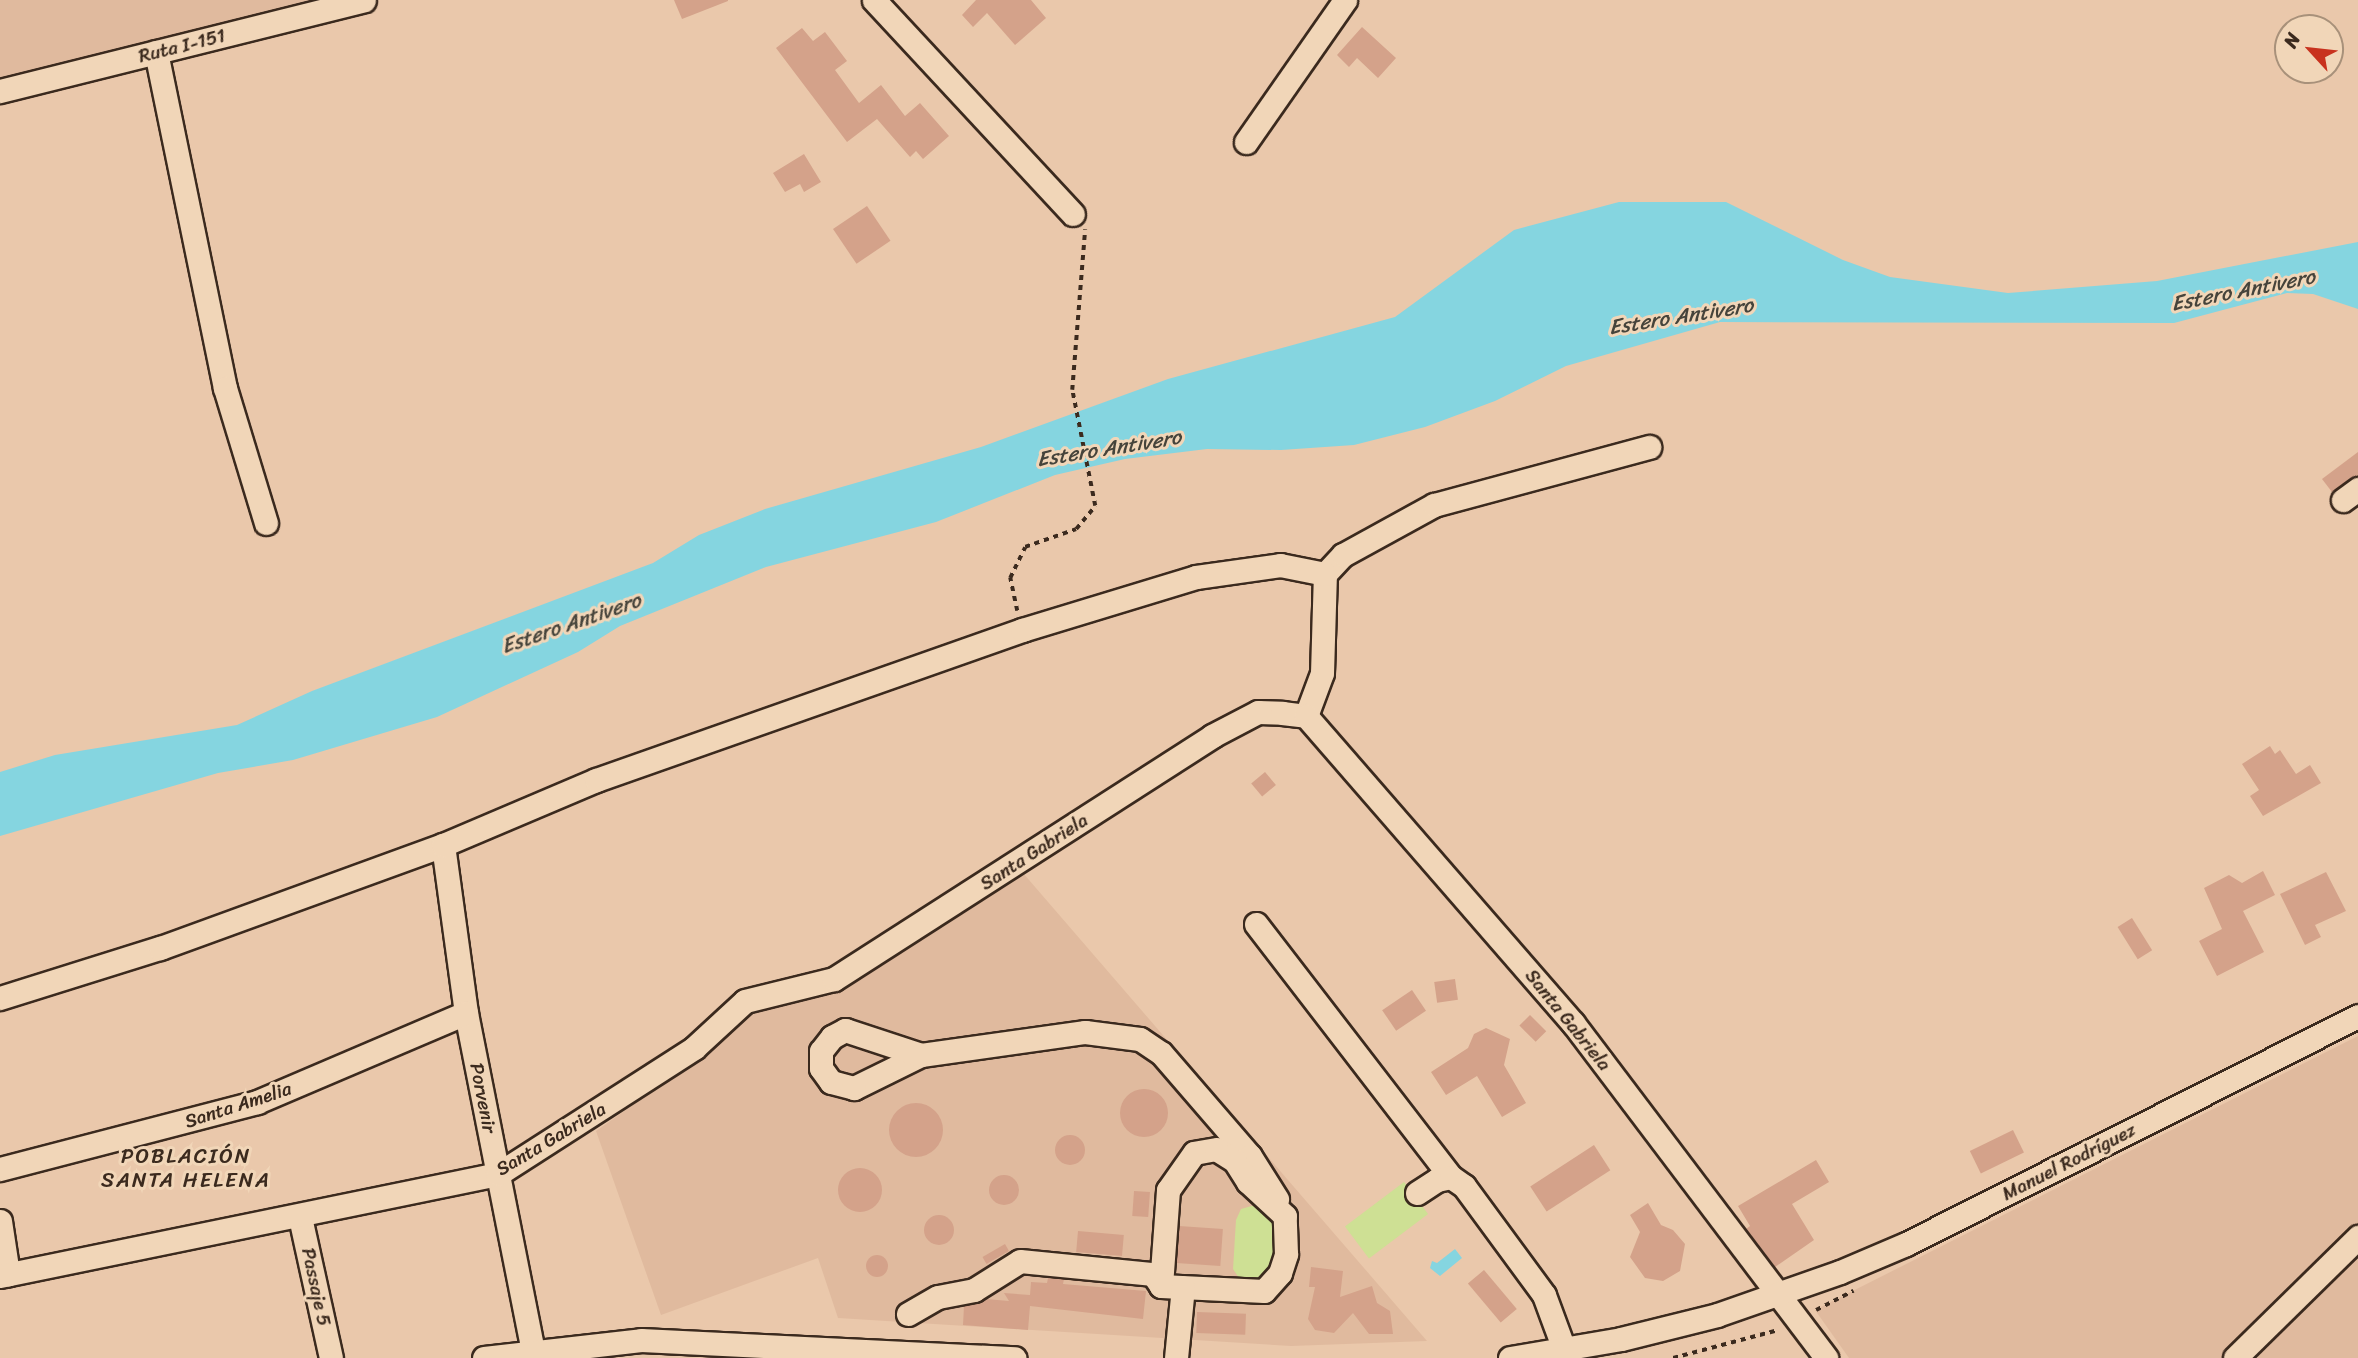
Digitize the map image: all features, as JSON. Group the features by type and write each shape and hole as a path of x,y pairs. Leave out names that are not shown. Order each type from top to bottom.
{"street":[{"name":"Ruta I-151","path":"0,91 363,0"},
{"path":"874,0 1073,215"},
{"path":"1246,142 1345,0"},
{"path":"156,52 225,388 266,523"},
{"path":"1306,716 1322,673 1325,574 1343,555 1434,505 1649,447"},
{"path":"0,998 160,948 443,845 596,780 1022,630 1196,577 1280,565 1325,574"},
{"name":"Santa Gabriela","path":"4,1275 300,1217 498,1174 694,1048 745,1001 834,979 1212,736 1258,712 1306,716 1573,1023 1774,1296 1825,1358"},
{"name":"Porvenir","path":"443,845 466,1013 533,1350"},
{"path":"1256,924 1451,1177 1479,1202 1544,1295 1563,1349"},
{"name":"Santa Amelia","path":"0,1169 257,1102 466,1013"},
{"name":"Manuel Rodríguez","path":"1510,1358 1717,1315 1774,1296 1906,1244 2358,1017"},
{"path":"908,1314 938,1297 974,1290 1020,1261 1153,1274 1172,1286 1264,1291 1280,1273 1286,1254 1284,1216 1250,1156 1161,1053 1140,1039 1085,1032 921,1055"},
{"path":"1176,1358 1168,1190 1194,1153 1216,1149 1229,1155 1248,1182 1284,1216"},
{"path":"1417,1194 1437,1180 1451,1177"},
{"name":"Passaje 5","path":"300,1217 331,1358"},
{"path":"0,1221 4,1275"},
{"path":"2235,1358 2358,1237"},
{"path":"484,1358 533,1350 580,1352 654,1341 1015,1358"}],"path":[{"path":"1022,630 1010,578 1014,565 1025,547 1087,520 1095,498 1088,458 1077,425 1072,390 1087,235 1073,215"}],"shaded area":[{"path":"0,0 314,0 0,85"},
{"path":"1023,873 1427,1341 1291,1346 838,1318 818,1258 661,1315 596,1131 691,1064 744,1014 766,1004 838,989"},
{"path":"2358,1036 2358,1358 1849,1358 1815,1310"}],"green space":[{"path":"1404,1182 1428,1214 1369,1258 1345,1227"},
{"path":"1255,1205 1268,1211 1276,1226 1274,1261 1261,1279 1241,1281 1233,1269 1236,1220 1241,1209"}],"water":[{"name":"Estero Antivero","path":"1619,202 1726,202 1843,260 1890,277 2008,293 2157,281 2358,242 2358,309 2313,294 2287,293 2174,323 1720,322 1566,366 1495,401 1425,427 1354,445 1281,450 1207,449 1125,459 1055,475 936,522 766,567 620,626 578,652 437,717 293,760 218,773 0,836 0,772 55,755 237,725 312,691 653,563 699,535 765,509 981,447 1168,379 1395,317 1514,230"},
{"path":"1455,1249 1462,1258 1440,1276 1430,1268 1432,1261 1437,1263"}],"building":[{"path":"674,0 728,0 728,1 682,19"},
{"path":"976,0 1031,0 1046,18 1015,45 987,13 973,27 962,15"},
{"path":"1362,27 1396,58 1378,78 1357,58 1349,67 1337,55"},
{"path":"802,28 813,41 825,32 847,61 835,70 859,103 881,85 905,116 920,103 949,136 923,159 916,151 910,157 877,119 847,142 776,48"},
{"path":"804,154 821,182 804,192 800,184 785,192 773,173"},
{"path":"867,206 890,241 856,264 833,229"},
{"path":"2358,452 2358,475 2332,492 2322,479"},
{"path":"2270,746 2275,754 2280,750 2296,774 2310,765 2321,783 2263,816 2250,796 2259,790 2242,764"},
{"path":"1265,772 1276,785 1262,797 1251,784"},
{"path":"2263,871 2275,895 2243,911 2264,952 2217,976 2199,941 2222,929 2204,888 2229,875 2242,883"},
{"path":"2326,872 2346,911 2315,925 2321,937 2305,945 2280,894"},
{"path":"2132,918 2152,950 2138,959 2118,927"},
{"path":"1455,979 1458,1000 1437,1003 1434,982"},
{"path":"1412,990 1426,1011 1396,1031 1382,1010"},
{"path":"1530,1015 1546,1031 1536,1042 1519,1026"},
{"path":"1486,1028 1510,1039 1504,1065 1526,1103 1502,1117 1477,1076 1446,1095 1431,1072 1468,1048 1474,1034"},
{"path":"1144,1089 1161,1096 1168,1113 1161,1130 1144,1137 1127,1130 1120,1113 1127,1096"},
{"path":"916,1103 935,1111 943,1130 935,1149 916,1157 897,1149 889,1130 897,1111"},
{"path":"2013,1130 2024,1152 1981,1174 1970,1151"},
{"path":"1070,1135 1081,1139 1085,1150 1081,1161 1070,1165 1059,1161 1055,1150 1059,1139"},
{"path":"1594,1145 1610,1170 1547,1212 1530,1186"},
{"path":"1816,1160 1829,1182 1792,1204 1814,1240 1775,1267 1746,1229 1750,1226 1738,1206"},
{"path":"860,1168 875,1175 882,1190 875,1205 860,1212 845,1205 838,1190 845,1175"},
{"path":"1004,1175 1015,1179 1019,1190 1015,1201 1004,1205 993,1201 989,1190 993,1179"},
{"path":"1134,1191 1150,1192 1148,1217 1132,1216"},
{"path":"1648,1203 1661,1225 1673,1230 1685,1244 1680,1271 1663,1281 1645,1278 1630,1257 1640,1232 1630,1215"},
{"path":"939,1215 950,1219 954,1230 950,1241 939,1245 928,1241 924,1230 928,1219"},
{"path":"1179,1226 1223,1229 1220,1266 1176,1263"},
{"path":"1078,1231 1124,1235 1122,1256 1076,1252"},
{"path":"1005,1244 1009,1251 986,1264 982,1257"},
{"path":"873,1255 881,1255 888,1262 888,1270 881,1277 873,1277 866,1270 866,1262"},
{"path":"1311,1267 1343,1271 1340,1297 1372,1286 1377,1303 1390,1311 1393,1334 1369,1334 1353,1313 1334,1333 1315,1330 1308,1319 1315,1287 1309,1287"},
{"path":"1484,1270 1517,1309 1501,1323 1468,1283"},
{"path":"1048,1278 1064,1279 1063,1284 1146,1291 1143,1319 1030,1306 1028,1330 963,1325 964,1306 986,1299 1009,1301 1004,1293 1030,1295 1031,1282 1047,1283"},
{"path":"1197,1312 1246,1314 1245,1335 1196,1333"}],"district":[{"name":"POBLACIÓN SANTA HELENA","path":"186,1168"}]}
